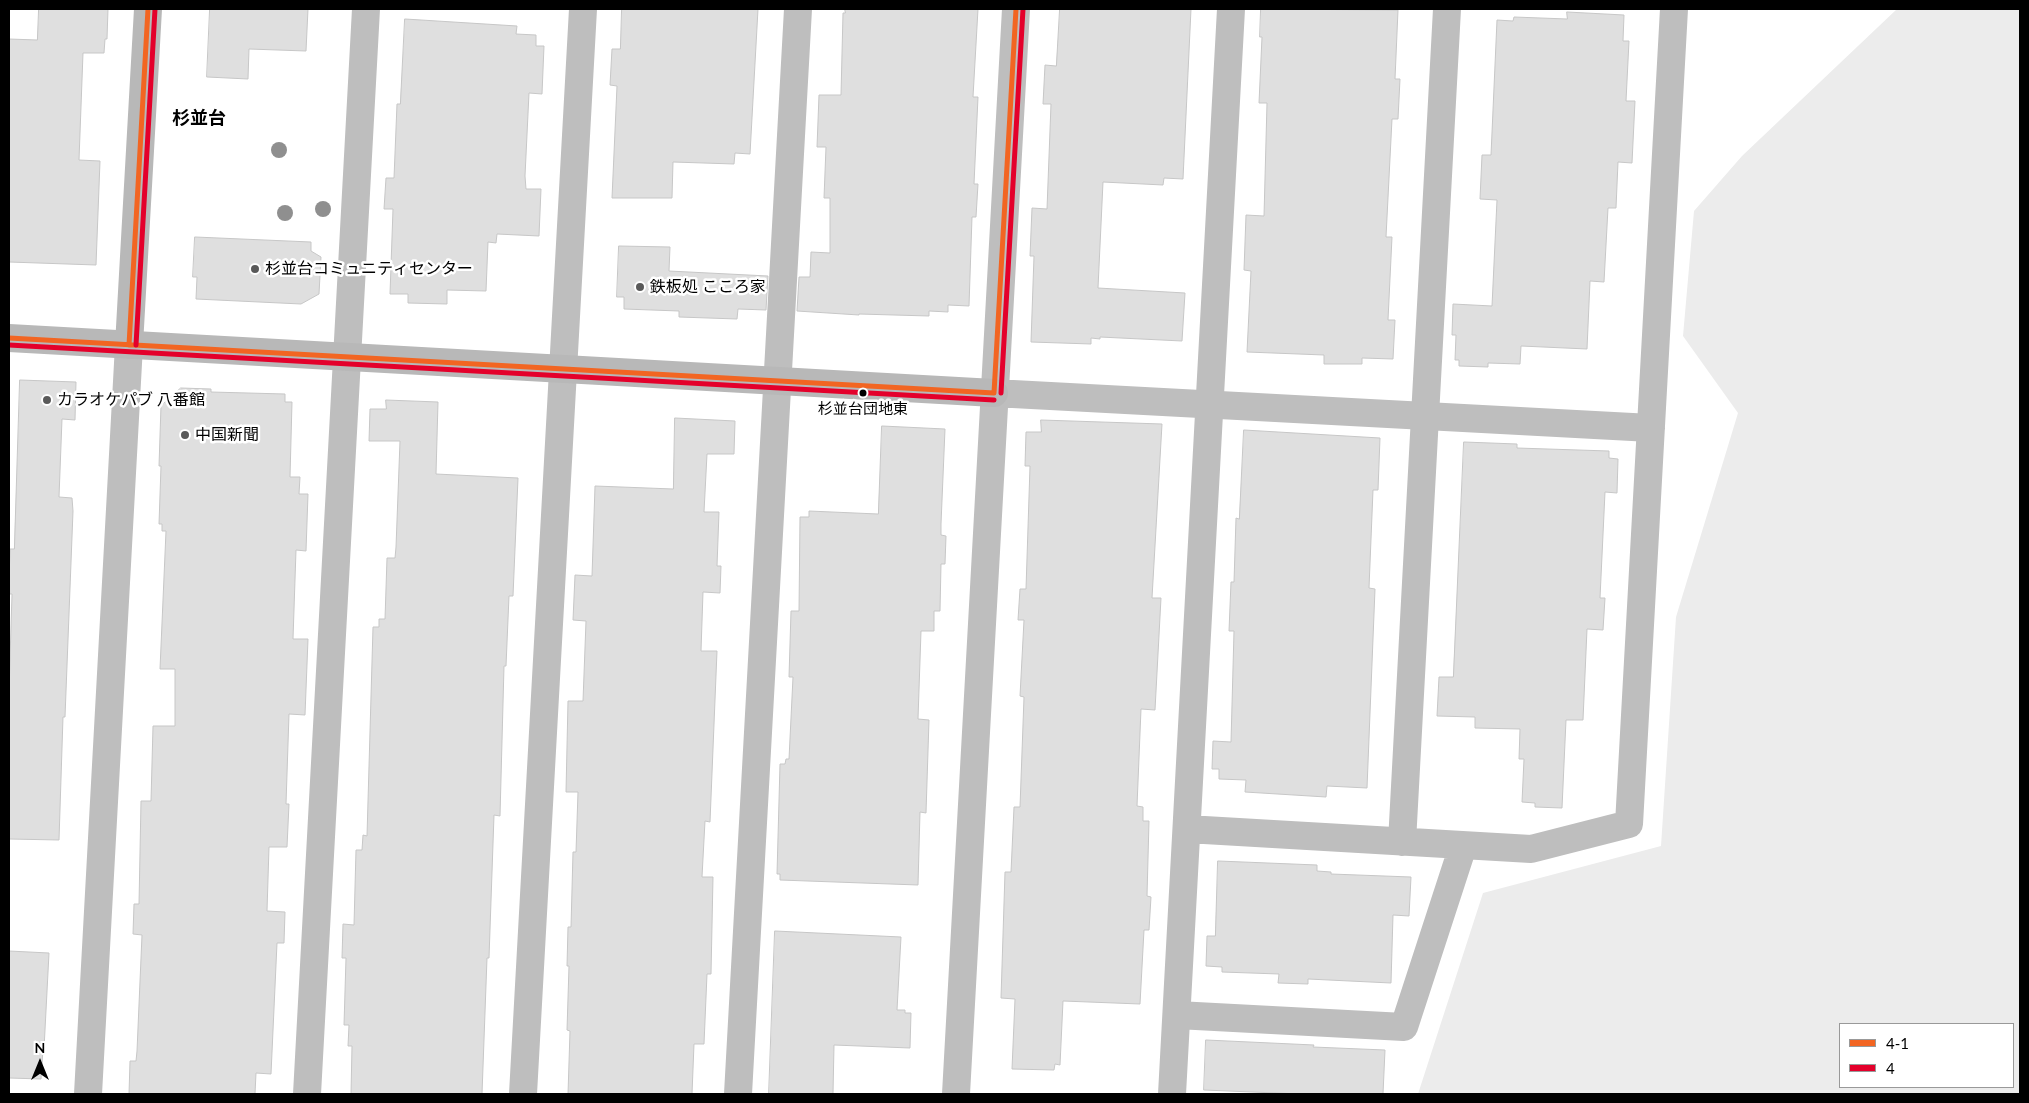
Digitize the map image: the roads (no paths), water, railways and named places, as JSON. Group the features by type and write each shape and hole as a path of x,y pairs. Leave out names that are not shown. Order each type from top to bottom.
{"street":[{"path":"88,1094 148,9"},
{"path":"307,1094 366,9"},
{"path":"523,1094 582,9"},
{"path":"738,1094 798,9"},
{"path":"956,1094 1016,9"},
{"path":"1172,1094 1232,9"},
{"path":"1402,842 1447,9"},
{"path":"1187,830 1531,849 1629,824 1674,9"},
{"path":"9,338 1651,428"},
{"path":"1177,1015 1404,1027 1463,846"}],"place":[{"name":"杉並台コミュニティセンター","path":"255,269"},
{"name":"鉄板処 こころ家","path":"640,287"},
{"name":"杉並台団地東","path":"863,393"},
{"name":"カラオケパブ 八番館","path":"47,400"},
{"name":"中国新聞","path":"185,435"}],"district":[{"name":"杉並台","path":"199,118"}]}
